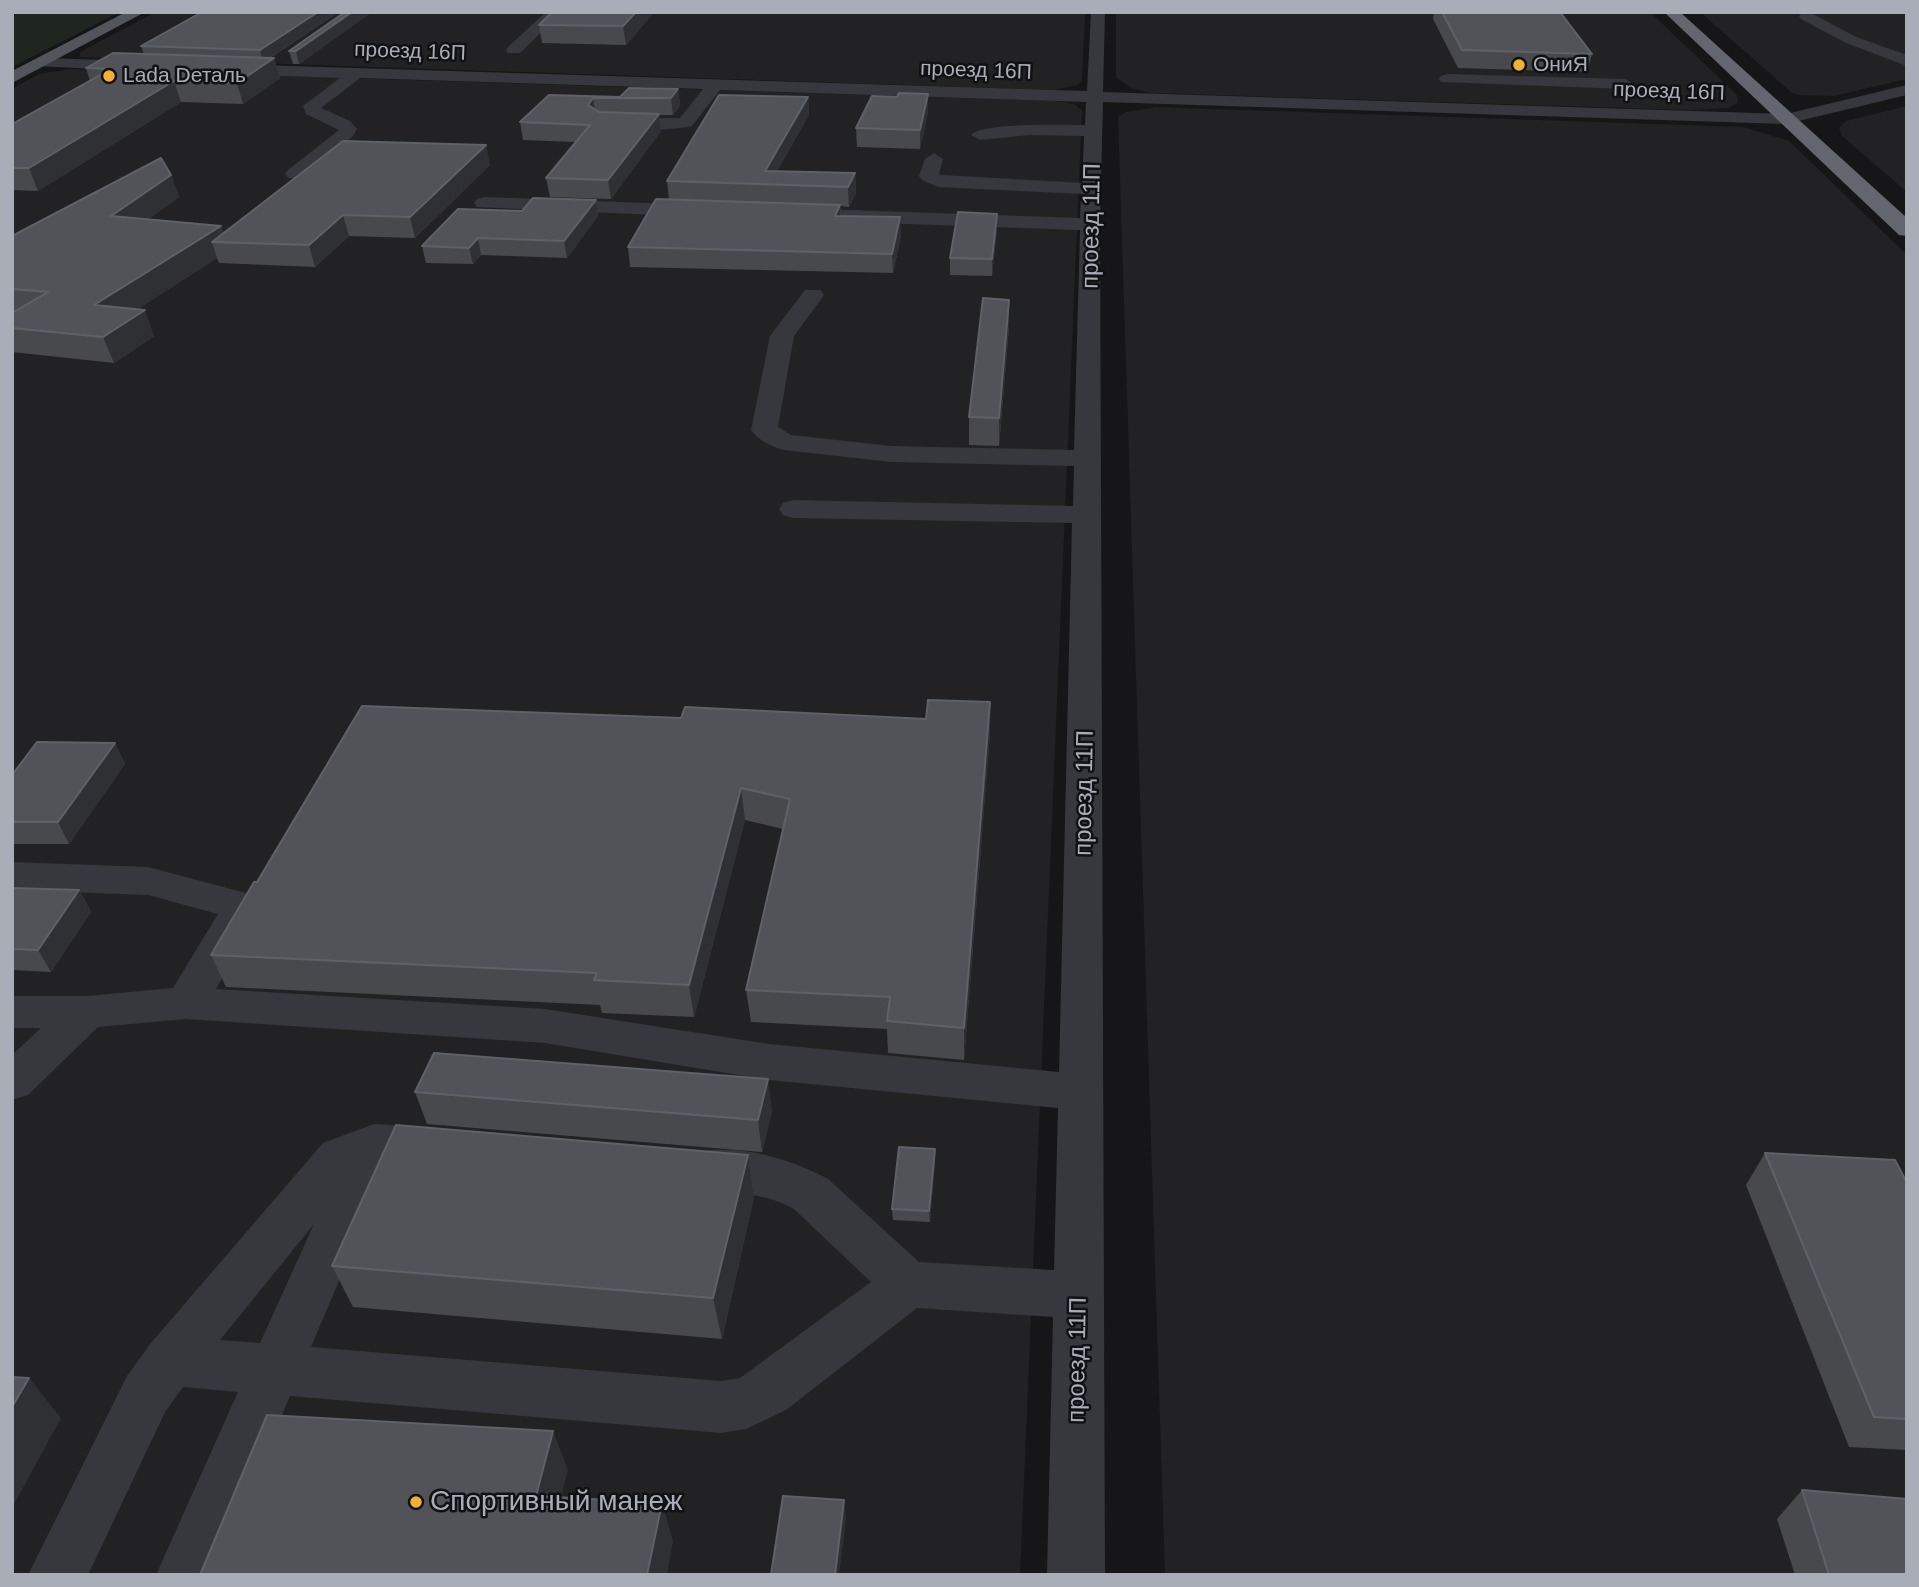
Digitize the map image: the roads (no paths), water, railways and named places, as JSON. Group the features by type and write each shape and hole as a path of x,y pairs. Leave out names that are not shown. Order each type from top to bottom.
{"highway":[{"path":"1671,12 1907,230"}],"main road":[{"path":"12,78 138,12"}],"street":[{"path":"514,50 555,12"},
{"name":"проезд 11П","path":"1076,1575 1091,161 1098,12"},
{"path":"1806,16 1851,40 1907,61"},
{"path":"268,71 289,56"},
{"path":"1438,60 1462,109"},
{"path":"41,63 161,67"},
{"path":"1611,66 1649,115"},
{"name":"проезд 16П","path":"215,69 715,85 1091,161 1462,109 1786,119 1907,90"},
{"path":"295,174 344,136 348,129 344,125 312,110 312,106 357,73"},
{"path":"1447,79 1625,84"},
{"path":"602,122 686,122 715,85"},
{"path":"980,135 1029,130 1091,161"},
{"path":"932,159 929,176 938,181 1091,161"},
{"path":"771,213 1091,161"},
{"path":"484,203 716,211"},
{"path":"813,295 782,336 764,430 772,438 784,442 891,454 1089,458"},
{"path":"793,509 1088,515"},
{"path":"12,876 148,881 243,906 186,1003"},
{"path":"12,1012 87,1012 186,1003 545,1026 769,1062 975,1084 1081,1092"},
{"path":"12,1082 87,1012"},
{"path":"57,1575 146,1394 170,1361 340,1157 357,1147 374,1143 486,1152"},
{"path":"185,1575 374,1143"},
{"path":"650,1166 774,1176 794,1182 811,1194 908,1284 1079,1295"},
{"path":"170,1361 721,1408 746,1404 767,1392 908,1284"}],"place":[{"name":"ОниЯ","path":"1519,65"},
{"name":"Lada Dеталь","path":"109,76"},
{"name":"Спортивный манеж","path":"416,1502"}]}
